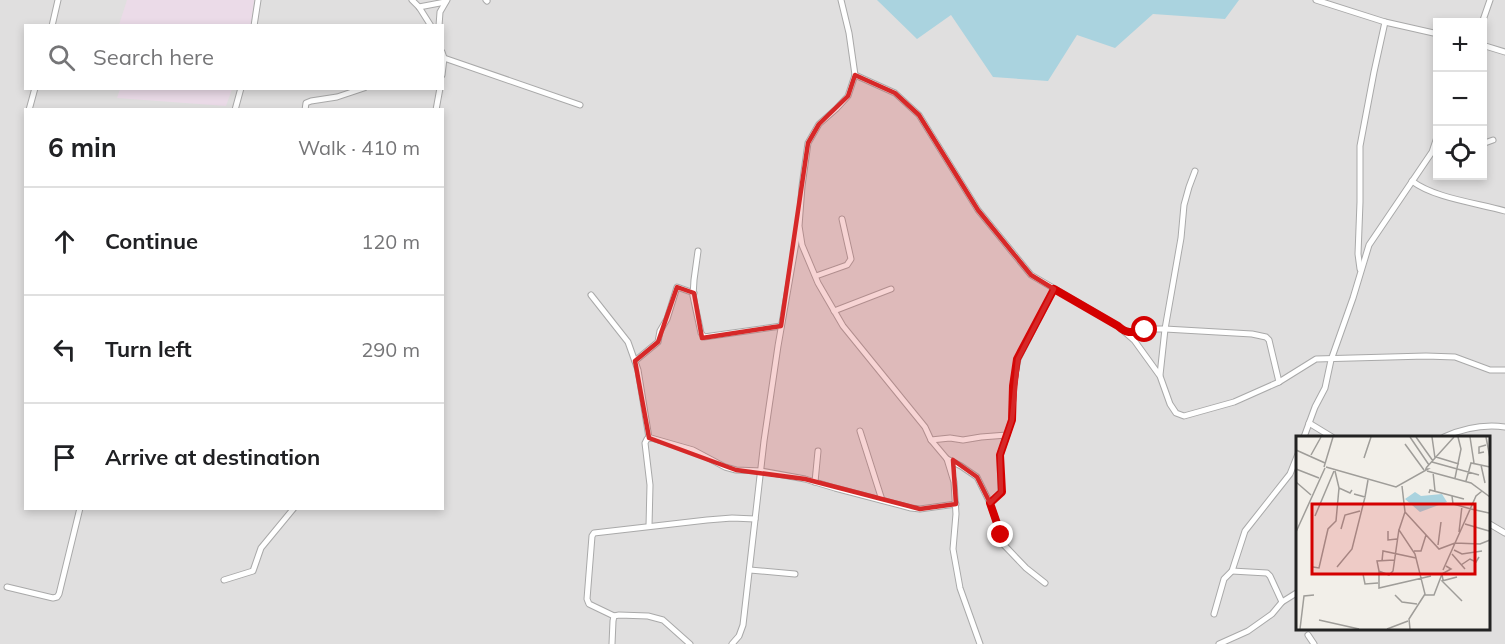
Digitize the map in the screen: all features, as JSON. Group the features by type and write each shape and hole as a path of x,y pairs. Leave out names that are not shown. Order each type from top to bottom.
{"street":[{"path":"52,24 58,0"},
{"path":"254,24 258,0"},
{"path":"412,0 430,24"},
{"path":"732,644 739,636 743,625 760,471 781,326 799,226 808,143 819,124 848,96 855,75 849,33 841,0"},
{"path":"1316,0 1385,22 1433,33"},
{"path":"1483,18 1490,0"},
{"path":"419,7 446,1"},
{"path":"438,24 440,12 446,1"},
{"path":"1361,273 1358,254 1360,146 1385,22"},
{"path":"1487,47 1505,52"},
{"path":"444,55 580,105"},
{"path":"855,75 895,93 919,115 978,210 1031,275 1118,326 1134,340 1160,376 1170,404 1176,413 1184,416 1234,402 1279,381 1317,359 1455,357 1490,370 1505,370"},
{"path":"30,108 34,90"},
{"path":"236,108 240,90"},
{"path":"305,108 306,103 311,101 337,97 358,90"},
{"path":"436,108 440,90"},
{"path":"1487,142 1493,140"},
{"path":"1304,436 1325,388 1331,360 1369,245 1412,181 1433,155"},
{"path":"1160,376 1186,196 1196,171"},
{"path":"1412,181 1421,188 1505,211"},
{"path":"816,276 847,265 851,259 842,219"},
{"path":"799,226 802,245 843,326 924,427 946,459 954,482 956,514 953,549 960,588 980,644"},
{"path":"698,251 693,292 701,333 704,336 781,326"},
{"path":"635,361 658,342 677,286 693,292"},
{"path":"990,503 1002,492 1000,455 1012,420 1017,359 1054,289"},
{"path":"834,311 891,290"},
{"path":"591,295 628,342 638,369 649,438"},
{"path":"1124,331 1165,330 1252,334 1266,337 1269,340 1279,381"},
{"path":"1309,423 1330,436"},
{"path":"1445,436 1462,429 1478,426 1505,426"},
{"path":"860,431 882,500"},
{"path":"931,440 950,438 963,440 1007,435"},
{"path":"649,438 693,450 736,470 760,471 815,482 920,509 956,504"},
{"path":"649,438 645,443 650,485 649,526"},
{"path":"815,482 818,451"},
{"path":"946,459 977,477 990,503 1004,545 1026,568 1045,583"},
{"path":"1214,614 1224,579 1232,571 1245,531 1296,469"},
{"path":"7,587 57,597 80,510"},
{"path":"224,580 253,571 261,548 292,510"},
{"path":"690,644 663,620 648,616 614,616 589,604 587,599 594,532 732,518 755,519"},
{"path":"1490,524 1505,533"},
{"path":"750,570 795,574"},
{"path":"1232,571 1267,573 1282,602"},
{"path":"1219,644 1248,631 1296,593"},
{"path":"612,644 614,616"},
{"path":"1308,635 1314,644"}],"highlighted area":[{"path":"855,75 895,93 919,115 978,210 1031,275 1054,289 1018,359 1012,420 1000,455 1001,492 990,503 977,477 953,460 956,504 920,509 805,479 736,470 649,438 635,361 658,342 677,287 694,293 702,338 781,326 808,143 819,124 848,96"}],"shaded area":[{"path":"0,0 1505,0 1505,644 0,644"},
{"path":"127,0 254,0 251,24 119,24"},
{"path":"119,90 232,90 226,106 117,98"}],"water":[{"path":"877,0 1239,0 1225,19 1153,14 1115,48 1077,35 1048,81 993,77 951,15 917,39"}],"route":[{"path":"1001,535 990,503 1002,492 1000,455 1012,420 1017,359 1054,289 1124,331 1145,330"}]}
